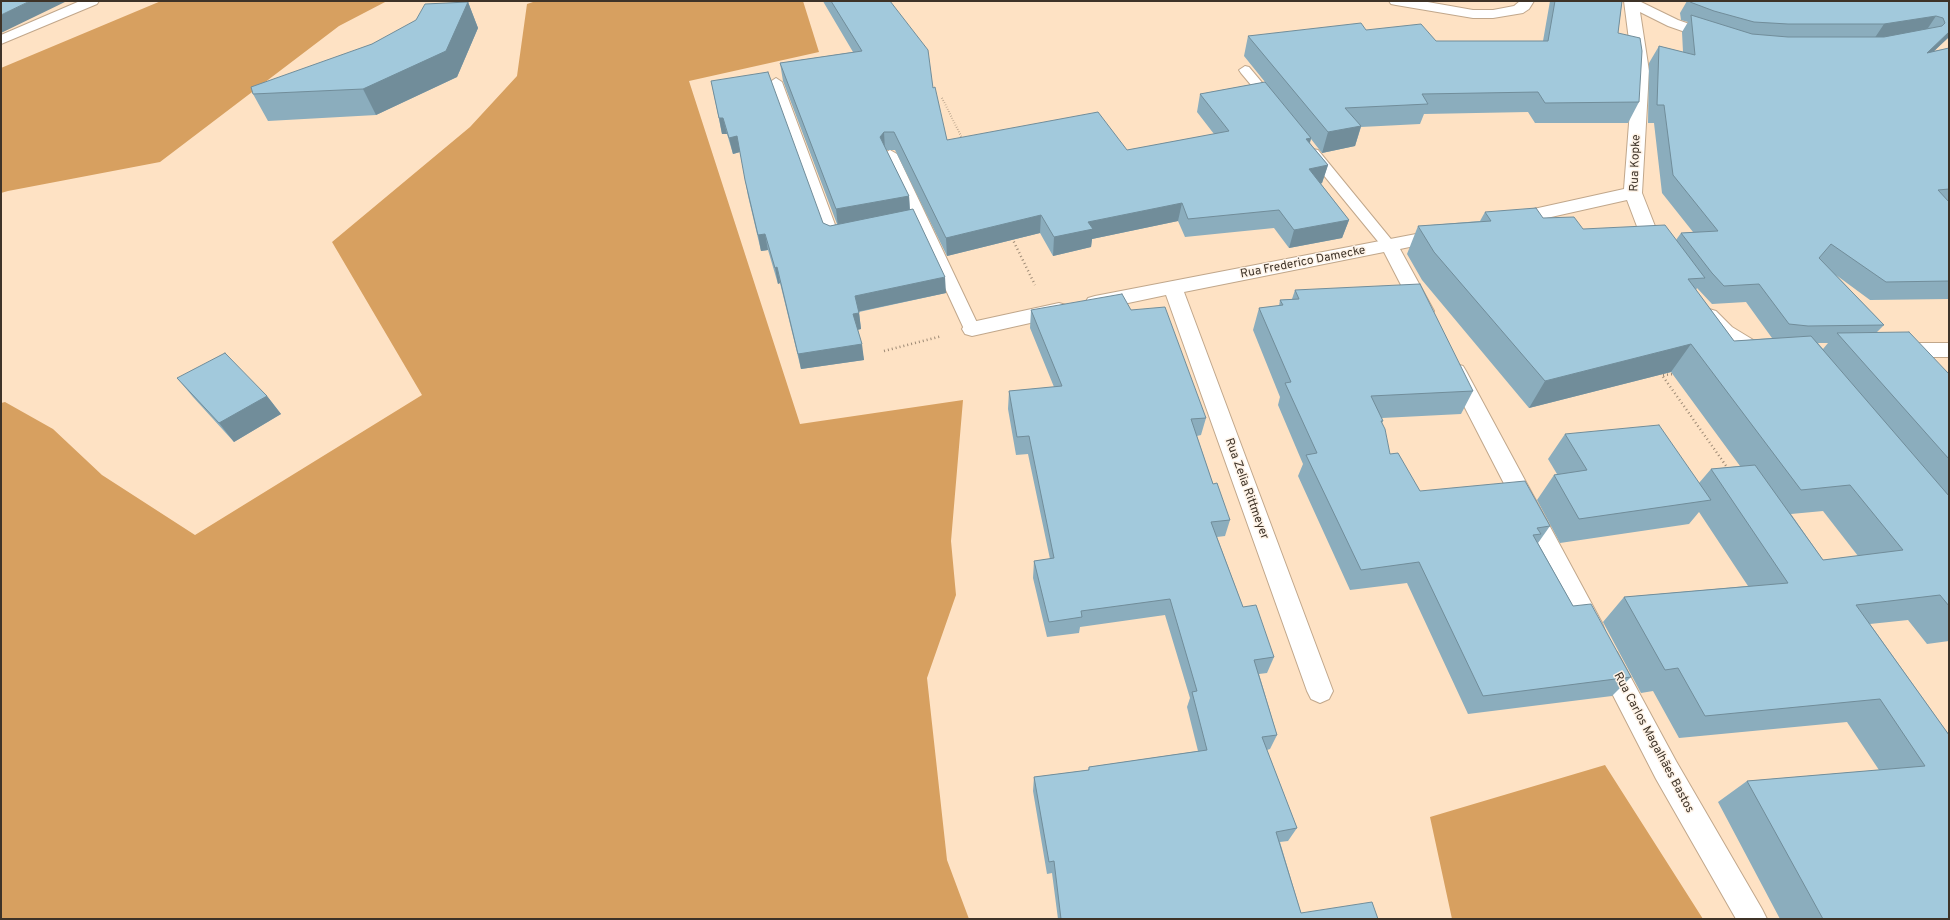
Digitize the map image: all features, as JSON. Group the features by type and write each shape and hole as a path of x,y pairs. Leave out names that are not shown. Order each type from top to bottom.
{"street":[{"path":"1,40 92,1"},
{"path":"1396,1 1473,14 1493,14 1518,10 1524,6 1526,1"},
{"path":"1631,2 1673,23 1699,33 1728,41"},
{"name":"Rua Kopke","path":"1631,2 1641,71 1632,193 1653,245 1670,268"},
{"path":"1496,223 1632,193"},
{"name":"Rua Frederico Damecke","path":"972,329 1173,287 1390,247 1458,232"},
{"path":"1390,247 1435,332"},
{"name":"Rua Zelia Rittmeyer","path":"1173,287 1320,691"},
{"path":"1696,302 1725,332 1750,348 1786,352"},
{"path":"1877,350 1949,350"},
{"name":"Rua Carlos Magalhães Bastos","path":"1446,353 1666,770 1752,919"}],"lane":[{"path":"1245,70 1280,112"},
{"path":"776,82 832,235 854,231"},
{"path":"1305,143 1390,247"},
{"path":"890,154 972,329"},
{"path":"905,221 920,218"},
{"path":"1915,350 1930,366"}],"path":[{"path":"942,98 966,146"},
{"path":"1011,236 1049,312"},
{"path":"884,351 972,329"},
{"path":"1677,374 1662,375 1731,472"}],"shaded area":[{"path":"161,1 387,1 339,26 160,162 1,193 1,68"},
{"path":"536,1 803,1 819,52 689,81 800,424 963,400 951,541 956,595 927,678 947,860 969,919 1,919 1,403 5,402 53,429 102,475 195,535 422,395 332,242 470,127 517,76 527,4"},
{"path":"1605,765 1703,919 1452,919 1430,817"}],"building":[{"path":"1,1 30,1 1,15"},
{"path":"831,1 890,1 928,50 933,88 935,87 947,140 1098,112 1127,150 1229,131 1200,94 1265,82 1311,138 1306,139 1328,165 1309,169 1349,220 1294,230 1279,210 1188,219 1182,203 1088,222 1093,229 1054,237 1041,215 946,238 894,132 884,132 880,137 909,196 836,209 780,63 862,51"},
{"path":"1555,1 1622,1 1618,33 1640,38 1642,51 1639,102 1545,103 1538,92 1422,94 1428,104 1345,108 1361,126 1328,132 1248,36 1361,23 1366,30 1421,24 1436,41 1548,41"},
{"path":"1690,1 1949,1 1949,32 1927,53 1949,48 1949,189 1938,190 1949,202 1949,281 1886,282 1831,244 1819,258 1884,325 1808,326 1789,324 1759,284 1724,286 1681,233 1718,231 1673,175 1664,105 1657,105 1659,46 1695,55 1691,15 1752,34 1788,37 1884,37 1942,26 1945,23 1943,18 1936,16 1884,24 1788,24 1754,22 1714,11"},
{"path":"468,2 446,51 363,89 253,94 251,87 372,44 416,20 425,4"},
{"path":"768,72 823,223 830,226 913,209 945,277 855,296 859,313 853,314 862,344 798,354 777,267 775,268 765,234 758,235 745,180 737,136 729,138 723,118 719,118 711,81"},
{"path":"1536,208 1543,218 1574,217 1583,229 1665,225 1705,278 1688,279 1734,341 1811,336 1949,496 1949,606 1940,595 1856,605 1949,735 1949,919 1823,919 1747,781 1925,766 1880,699 1705,716 1678,668 1665,670 1624,597 1788,583 1711,469 1755,465 1823,560 1903,550 1850,485 1801,490 1691,344 1545,381 1434,252 1418,226 1491,221 1485,212"},
{"path":"1420,284 1473,391 1371,396 1383,421 1381,421 1385,429 1390,454 1398,453 1420,491 1525,481 1550,526 1537,528 1541,534 1533,535 1573,606 1591,604 1631,677 1483,696 1419,562 1361,570 1306,455 1317,453 1285,383 1291,382 1259,308 1283,305 1280,300 1299,299 1295,290"},
{"path":"1122,294 1131,310 1165,307 1206,418 1191,419 1213,484 1217,483 1230,520 1211,522 1243,607 1256,605 1274,657 1254,660 1277,735 1262,737 1297,828 1276,832 1301,913 1372,902 1378,919 1061,919 1054,861 1049,862 1034,777 1089,770 1089,767 1207,750 1192,692 1197,691 1170,599 1081,611 1082,617 1049,622 1034,561 1054,558 1029,436 1017,437 1009,391 1062,386 1031,310"},
{"path":"1909,332 1949,374 1949,459 1837,333"},
{"path":"225,353 267,396 219,423 177,378"},
{"path":"1659,425 1711,500 1579,519 1554,475 1587,470 1565,434"}]}
